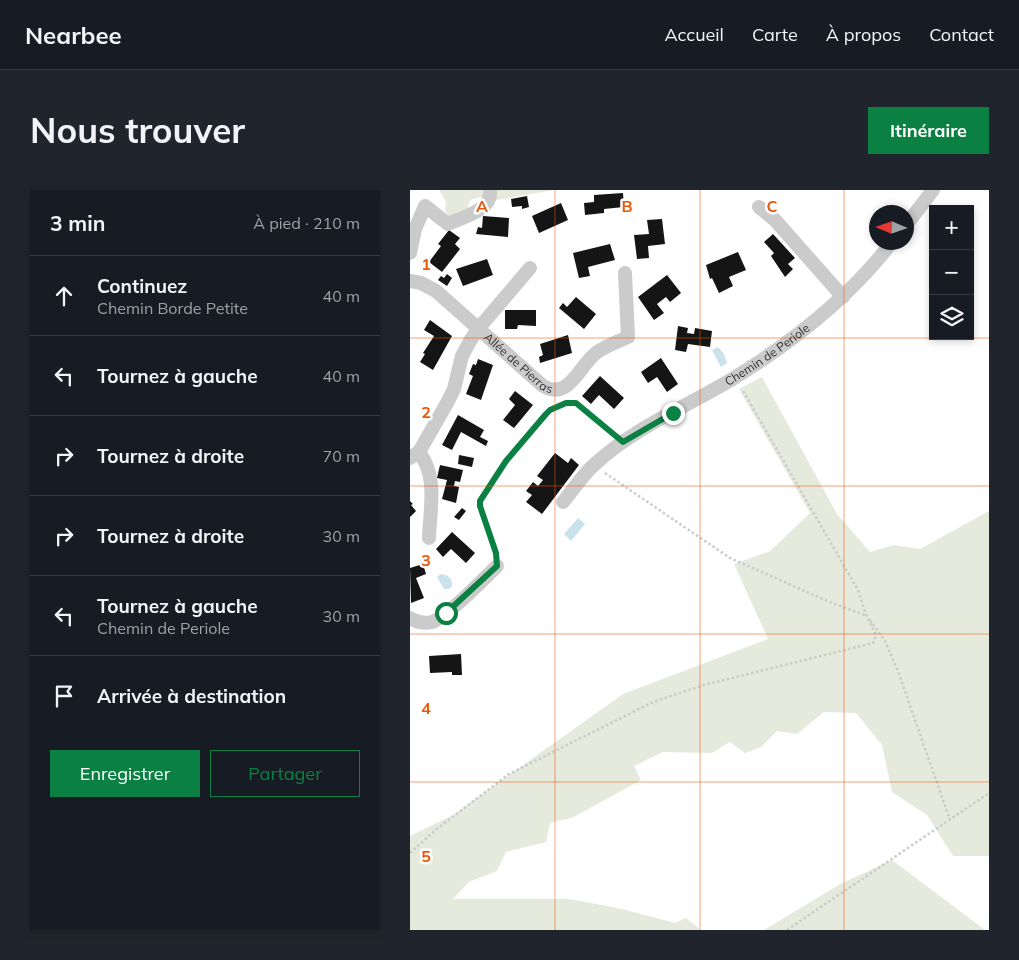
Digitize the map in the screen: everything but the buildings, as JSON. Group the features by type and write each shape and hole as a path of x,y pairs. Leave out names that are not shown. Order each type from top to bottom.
{"street":[{"path":"410,253 415,229 425,206 448,224 484,207 491,195 490,190"},
{"path":"914,214 933,190"},
{"path":"760,207 775,220 843,297"},
{"name":"Chemin de Periole","path":"564,502 594,465 623,442 733,378 780,348 810,325 843,297 877,263 886,250"},
{"name":"Allée de Pierras","path":"429,538 432,478 427,463 414,455 454,389 462,356 478,328 530,268"},
{"name":"Allée de Pierras","path":"410,280 436,291 543,386 550,390 555,390 562,389 568,384 596,354 628,338 625,273"},
{"path":"410,618 417,622 425,623 435,621 497,566"}],"path":[{"path":"410,852 438,828 509,774 653,702 704,685 873,643 876,635 866,615 858,590 746,393 733,378"},
{"path":"497,566 496,553 480,501 506,461 550,410 566,403 576,403 623,442"},
{"path":"594,465 730,558 832,603 866,615 885,641 898,672 950,820"},
{"path":"787,930 989,793"}],"shaded area":[{"path":"439,190 554,190 497,200 484,196 470,200 467,212 451,220 445,210 446,202"},
{"path":"762,377 837,514 870,552 894,545 920,549 989,511 989,856 953,856 927,815 892,792 882,745 856,713 824,712 797,734 777,731 761,747 745,753 730,742 712,753 663,752 634,766 641,780 574,817 550,823 546,842 506,852 497,871 469,882 453,899 569,899 618,908 675,923 686,918 701,930 410,930 410,836 453,815 623,694 768,639 734,564 770,551 810,513 739,389"},
{"path":"892,860 985,930 764,930 842,883"}],"water":[{"path":"718,347 724,354 727,363 721,367 712,350"},
{"path":"578,518 585,524 571,541 564,534"},
{"path":"441,574 451,579 452,586 449,589 444,589 437,577"}],"route":[{"path":"446,613 497,566 496,553 480,501 506,461 550,410 566,403 576,403 623,442 673,413"}]}
